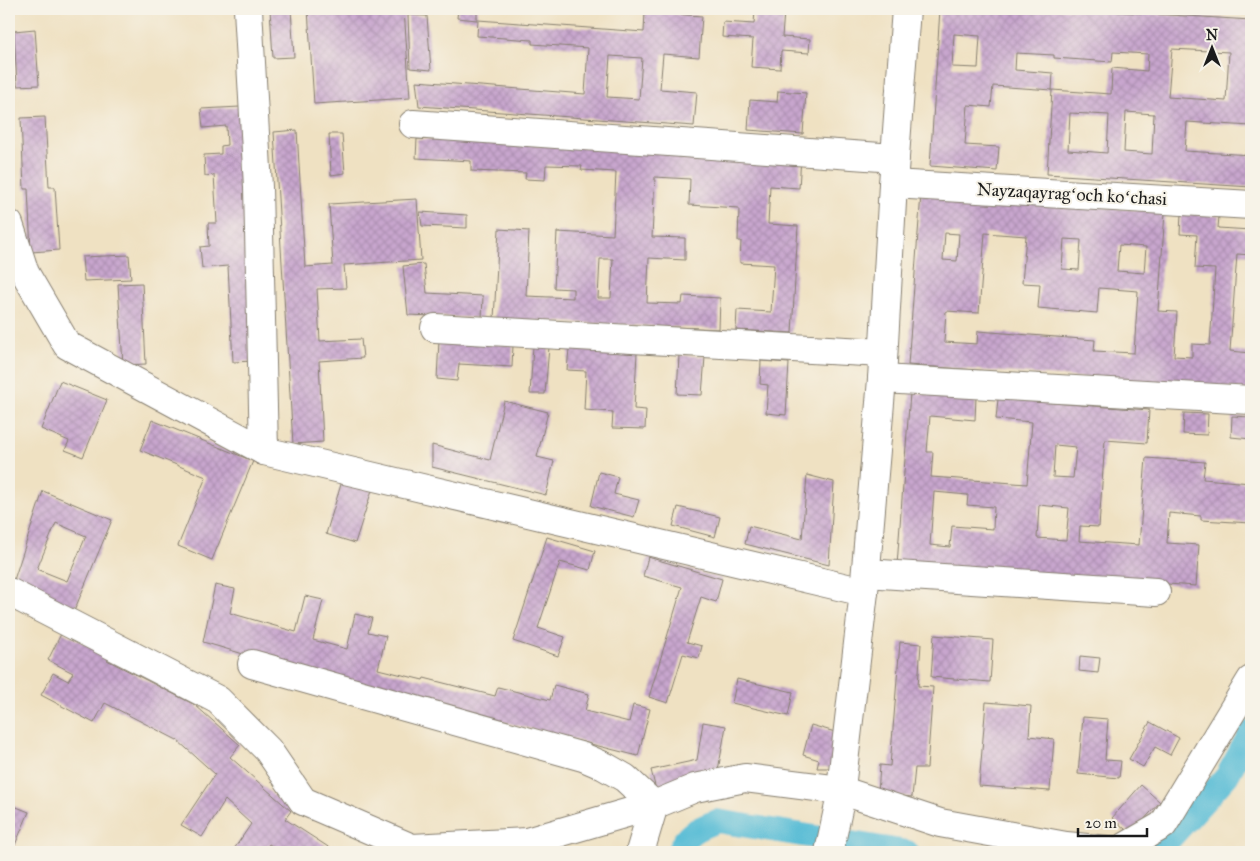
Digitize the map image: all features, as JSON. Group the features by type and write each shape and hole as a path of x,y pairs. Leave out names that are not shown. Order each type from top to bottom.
{"street":[{"path":"248,9 258,187 264,451"},
{"path":"829,852 839,798 865,582 882,366 906,9"},
{"name":"Nayzaqayragʻoch koʻchasi","path":"413,124 1251,205"},
{"path":"9,224 25,273 67,346 264,451 865,582 1156,592"},
{"path":"435,328 1251,400"},
{"path":"9,592 218,700 268,750 303,801 412,848 527,842 654,805 695,788 745,778 839,798 940,823 1066,846 1118,851 1163,825 1251,682"},
{"path":"252,664 583,757 625,778 654,805"},
{"path":"640,852 654,805"}],"building":[{"path":"270,9 291,9 294,57 273,58"},
{"path":"308,9 404,9 410,98 314,104"},
{"path":"458,9 477,9 477,20 457,18"},
{"path":"940,9 1073,9 1251,20 1251,126 1187,122 1185,151 1251,155 1251,187 1047,174 1052,90 993,86 991,107 968,105 965,145 999,147 997,171 930,166","holes":["954,34 980,36 978,68 952,67","1172,49 1229,52 1226,101 1168,97","1113,52 1148,54 1147,71 1112,68 1111,94 1052,90 1053,73 1015,70 1016,53 1054,55 1054,58 1112,62","1126,112 1154,114 1152,154 1124,152","1070,113 1109,115 1107,153 1068,150"]},
{"path":"755,10 784,12 782,37 810,39 809,53 781,51 780,69 751,67 753,39 722,37 723,22 754,24"},
{"path":"645,12 702,16 699,57 663,54 660,89 697,92 694,126 419,106 416,81 585,94 588,48 532,44 532,40 477,36 478,20 644,32","holes":["610,56 642,58 639,99 607,97"]},
{"path":"408,15 427,16 431,70 410,68"},
{"path":"35,29 39,85 17,86 14,31"},
{"path":"778,91 806,93 803,134 748,130 750,100 777,102"},
{"path":"240,107 254,361 233,362 228,266 202,268 200,247 209,246 208,223 217,223 214,175 205,176 204,155 221,154 221,146 227,145 226,126 203,128 201,109"},
{"path":"45,117 49,187 55,187 59,250 31,252 28,189 24,189 21,118"},
{"path":"297,130 305,267 333,265 329,204 417,199 421,260 344,265 346,288 317,289 320,341 361,339 363,358 319,361 323,442 293,444 274,132"},
{"path":"329,134 342,134 345,173 331,175"},
{"path":"417,139 801,157 799,188 770,186 768,224 798,226 792,333 736,330 737,310 771,312 774,265 740,263 741,241 738,241 739,208 689,205 690,179 655,177 652,237 685,238 685,260 649,258 647,303 682,304 683,296 720,298 719,329 494,319 499,229 529,231 526,296 573,298 573,289 554,288 557,232 613,235 616,172 581,170 582,166 546,165 545,180 525,179 526,173 471,171 471,161 416,158","holes":["600,259 613,259 611,298 598,298"]},
{"path":"921,194 1165,212 1158,311 1177,312 1174,356 1192,357 1192,344 1210,345 1215,269 1195,268 1197,235 1180,234 1181,213 1219,216 1218,228 1251,230 1251,255 1237,254 1230,351 1251,353 1251,390 908,365","holes":["945,233 959,234 957,261 943,260","985,233 1026,236 1022,283 1040,284 1038,308 1097,313 1099,288 1138,291 1134,353 1094,351 1095,340 978,331 977,344 944,342 946,311 979,313","1064,239 1081,240 1079,270 1062,269","1119,245 1146,247 1144,273 1117,271"]},
{"path":"420,212 467,215 467,228 422,226"},
{"path":"129,255 131,279 84,281 82,257"},
{"path":"424,264 427,293 483,296 482,318 408,315 403,266"},
{"path":"142,283 146,364 123,365 118,284"},
{"path":"439,340 513,345 512,367 459,364 457,381 437,379"},
{"path":"533,346 549,347 545,394 530,394"},
{"path":"569,349 637,353 634,409 646,410 645,429 612,428 613,412 584,410 586,371 567,370"},
{"path":"679,355 705,357 702,395 677,394"},
{"path":"761,361 789,363 786,415 766,413 768,385 760,384"},
{"path":"60,381 107,400 83,457 65,450 69,441 41,429"},
{"path":"910,393 976,397 975,420 930,416 927,452 933,452 931,477 1027,484 1032,422 996,419 998,399 1149,410 1147,443 1105,440 1099,527 1080,526 1079,541 1139,545 1146,458 1205,462 1203,479 1251,483 1251,523 1201,520 1201,516 1169,513 1167,543 1199,545 1196,586 897,565","holes":["1055,445 1076,447 1073,478 1053,477","934,492 968,495 967,505 994,507 993,529 952,526 950,547 930,545","1039,505 1069,508 1066,540 1037,538"]},
{"path":"504,401 548,412 537,457 554,461 546,495 432,467 432,445 490,460"},
{"path":"1184,413 1208,414 1207,435 1183,434"},
{"path":"1232,416 1251,417 1251,439 1231,437"},
{"path":"152,420 253,461 212,560 178,546 206,477 140,450"},
{"path":"599,472 618,477 614,494 639,500 634,517 591,506"},
{"path":"807,475 834,482 829,565 745,544 749,526 802,539"},
{"path":"342,481 372,490 355,543 326,534"},
{"path":"43,491 112,520 72,616 12,586","holes":["56,523 86,536 67,581 37,569"]},
{"path":"678,507 720,517 715,537 673,526"},
{"path":"547,537 595,551 590,570 560,562 538,628 565,637 558,656 513,641"},
{"path":"648,557 722,579 716,602 701,597 687,642 702,646 699,658 683,654 668,703 649,697 682,587 643,576"},
{"path":"215,585 235,589 230,613 296,632 305,596 323,600 313,640 347,649 355,614 372,618 368,632 386,636 378,669 423,680 424,678 495,696 498,687 550,700 554,685 589,694 585,711 629,722 633,705 650,709 638,756 287,667 203,642"},
{"path":"62,632 109,656 107,660 195,705 240,745 230,757 291,811 285,819 336,852 281,852 269,844 263,852 232,852 251,824 225,800 202,837 181,825 215,774 177,740 105,703 94,723 41,695 53,673 68,681 73,673 48,660"},
{"path":"934,635 993,640 990,682 931,677"},
{"path":"900,642 921,644 918,686 933,687 927,768 915,768 912,797 878,794 880,765 890,766"},
{"path":"1080,656 1100,658 1098,673 1079,671"},
{"path":"737,679 793,692 788,716 732,703"},
{"path":"986,702 1031,706 1029,736 1054,739 1050,791 979,786"},
{"path":"1083,717 1108,719 1105,760 1121,761 1119,778 1078,774"},
{"path":"703,722 726,726 717,776 656,790 651,770 697,760"},
{"path":"1150,722 1179,738 1170,755 1155,747 1143,767 1129,759"},
{"path":"811,725 842,734 832,768 817,768 819,760 803,755"},
{"path":"1141,785 1160,802 1131,834 1112,818"},
{"path":"9,804 29,812 15,845 9,842"}],"waterway":[{"path":"1158,852 1227,776 1251,732"},
{"path":"678,852 689,835 717,821 907,852"}]}
